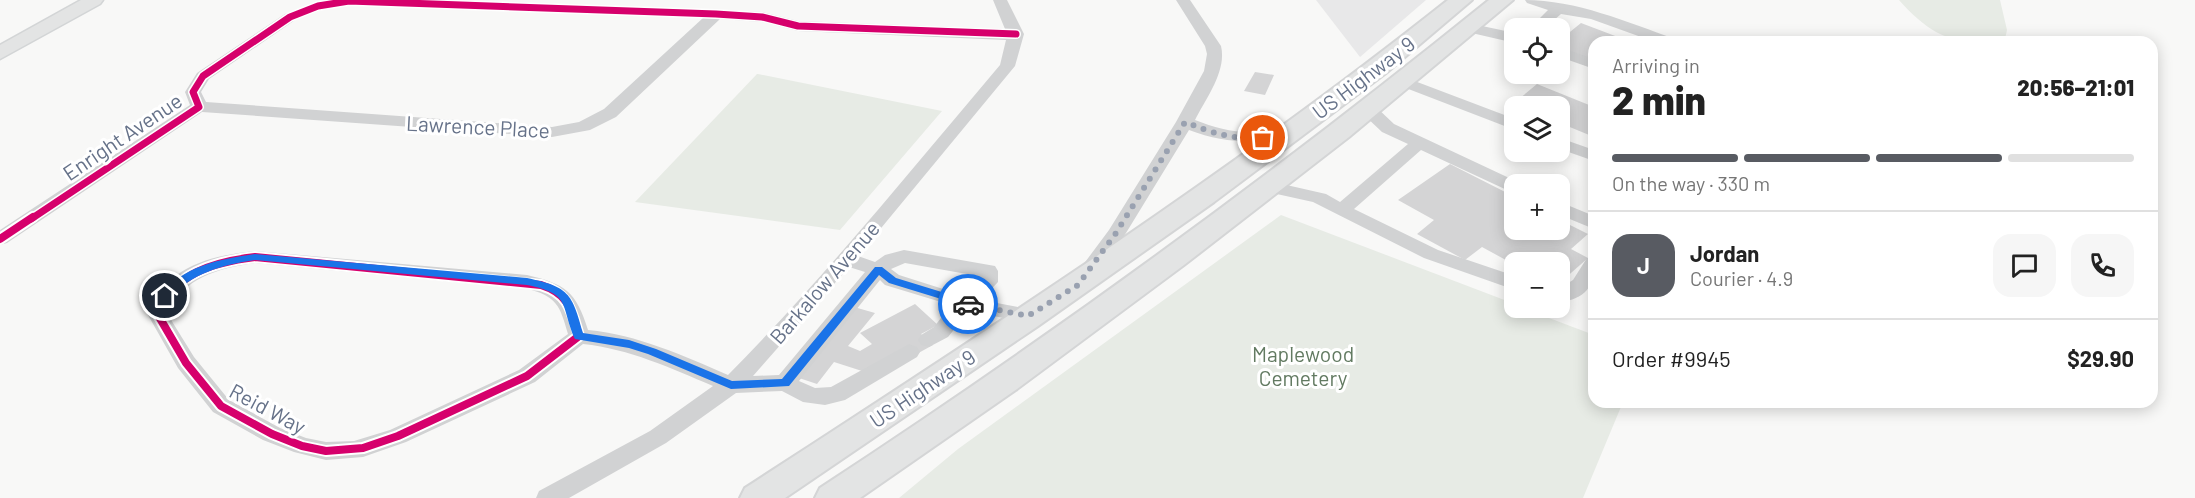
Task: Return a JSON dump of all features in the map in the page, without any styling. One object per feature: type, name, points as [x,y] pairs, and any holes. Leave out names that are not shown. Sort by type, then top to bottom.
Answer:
[{"type":"highway","name":"US Highway 9","points":[[758,498],[1028,316],[1078,285],[1289,134],[1461,0]]},
{"type":"highway","name":"US Highway 9","points":[[833,498],[1117,300],[1269,187],[1404,82],[1502,0]]},
{"type":"highway","points":[[867,498],[877,491],[946,421]]},
{"type":"main road","points":[[0,53],[94,0]]},
{"type":"street","points":[[1000,0],[1016,34]]},
{"type":"street","points":[[1078,285],[1116,233],[1185,122],[1212,71],[1215,54],[1183,0]]},
{"type":"street","points":[[1532,0],[1558,9],[1594,15],[1653,36]]},
{"type":"street","name":"Enright Avenue","points":[[0,240],[199,107],[193,92],[203,76],[290,17],[333,3],[361,2],[716,14],[762,17],[798,26],[1016,34]]},
{"type":"street","points":[[1548,18],[1558,9]]},
{"type":"street","name":"Lawrence Place","points":[[199,107],[537,132],[569,130],[584,126],[610,113],[716,14]]},
{"type":"street","points":[[1468,28],[1504,36]]},
{"type":"street","name":"Barkalow Avenue","points":[[548,498],[628,455],[731,385],[772,344],[1001,75],[1011,57],[1016,34]]},
{"type":"street","points":[[1570,56],[1588,62]]},
{"type":"street","points":[[1404,82],[1504,121]]},
{"type":"street","points":[[1369,110],[1388,128],[1504,182]]},
{"type":"street","points":[[1185,122],[1212,133],[1238,139],[1289,134]]},
{"type":"street","points":[[1341,210],[1419,143]]},
{"type":"street","points":[[1570,147],[1588,154]]},
{"type":"street","points":[[1269,187],[1319,198],[1431,254],[1504,279]]},
{"type":"street","points":[[1570,212],[1588,220]]},
{"type":"street","points":[[785,383],[878,269],[892,260],[904,256],[988,272],[988,282],[952,315],[941,332],[929,340]]},
{"type":"street","name":"Reid Way","points":[[255,257],[527,282],[546,286],[559,292],[570,302],[579,336],[527,376],[477,400],[375,445],[348,451],[327,452],[310,449],[240,418],[222,407],[208,394],[158,315],[160,304],[165,296],[186,278],[221,262],[255,257]]},
{"type":"street","points":[[845,259],[878,269],[892,280],[967,303],[1028,316]]},
{"type":"street","points":[[1570,293],[1576,289],[1588,272]]},
{"type":"street","points":[[579,336],[629,344],[652,351],[731,385],[785,383],[811,396],[825,397],[837,394],[909,351]]},
{"type":"shaded area","points":[[1316,0],[1426,0],[1360,57]]},
{"type":"green space","points":[[1899,0],[2000,0],[2007,30],[2006,36],[1946,36],[1934,31]]},
{"type":"green space","points":[[757,74],[942,111],[840,230],[635,202]]},
{"type":"green space","name":"Maplewood Cemetery","points":[[1281,215],[1504,300],[1504,318],[1549,318],[1588,333],[1588,408],[1620,408],[1583,498],[899,498],[958,449]]},
{"type":"building","points":[[1581,23],[1615,36],[1588,36],[1588,59],[1570,51],[1570,32]]},
{"type":"building","points":[[1255,72],[1274,75],[1265,95],[1244,91]]},
{"type":"building","points":[[1537,84],[1567,96],[1523,96]]},
{"type":"building","points":[[1570,97],[1588,105],[1588,135],[1570,127]]},
{"type":"building","points":[[1450,164],[1504,191],[1504,240],[1570,240],[1570,225],[1588,234],[1571,249],[1588,258],[1570,274],[1570,252],[1504,252],[1504,259],[1482,247],[1465,260],[1417,234],[1434,220],[1398,200]]},
{"type":"building","points":[[915,304],[938,325],[921,334],[933,345],[913,356],[862,371],[834,362],[817,384],[796,377],[854,307],[875,313],[848,346],[860,351],[872,344],[860,333]]},
{"type":"cycle path","points":[[0,239],[199,107],[193,92],[203,76],[290,17],[318,6],[349,1],[716,14],[762,17],[798,26],[1016,34]]},
{"type":"cycle path","points":[[255,257],[541,285],[559,293],[569,304],[579,336],[527,376],[398,436],[354,450],[326,451],[302,446],[272,434],[221,406],[186,363],[158,315],[171,289],[183,279],[211,266],[255,257]]},
{"type":"way so far","points":[[968,304],[1028,316],[1078,285],[1116,233],[1185,122],[1223,136],[1238,139],[1263,138]]},
{"type":"route","points":[[165,296],[186,278],[201,270],[237,258],[255,257],[527,282],[546,286],[559,292],[570,302],[579,336],[606,339],[652,351],[731,385],[785,383],[878,269],[892,280],[968,304]]}]
